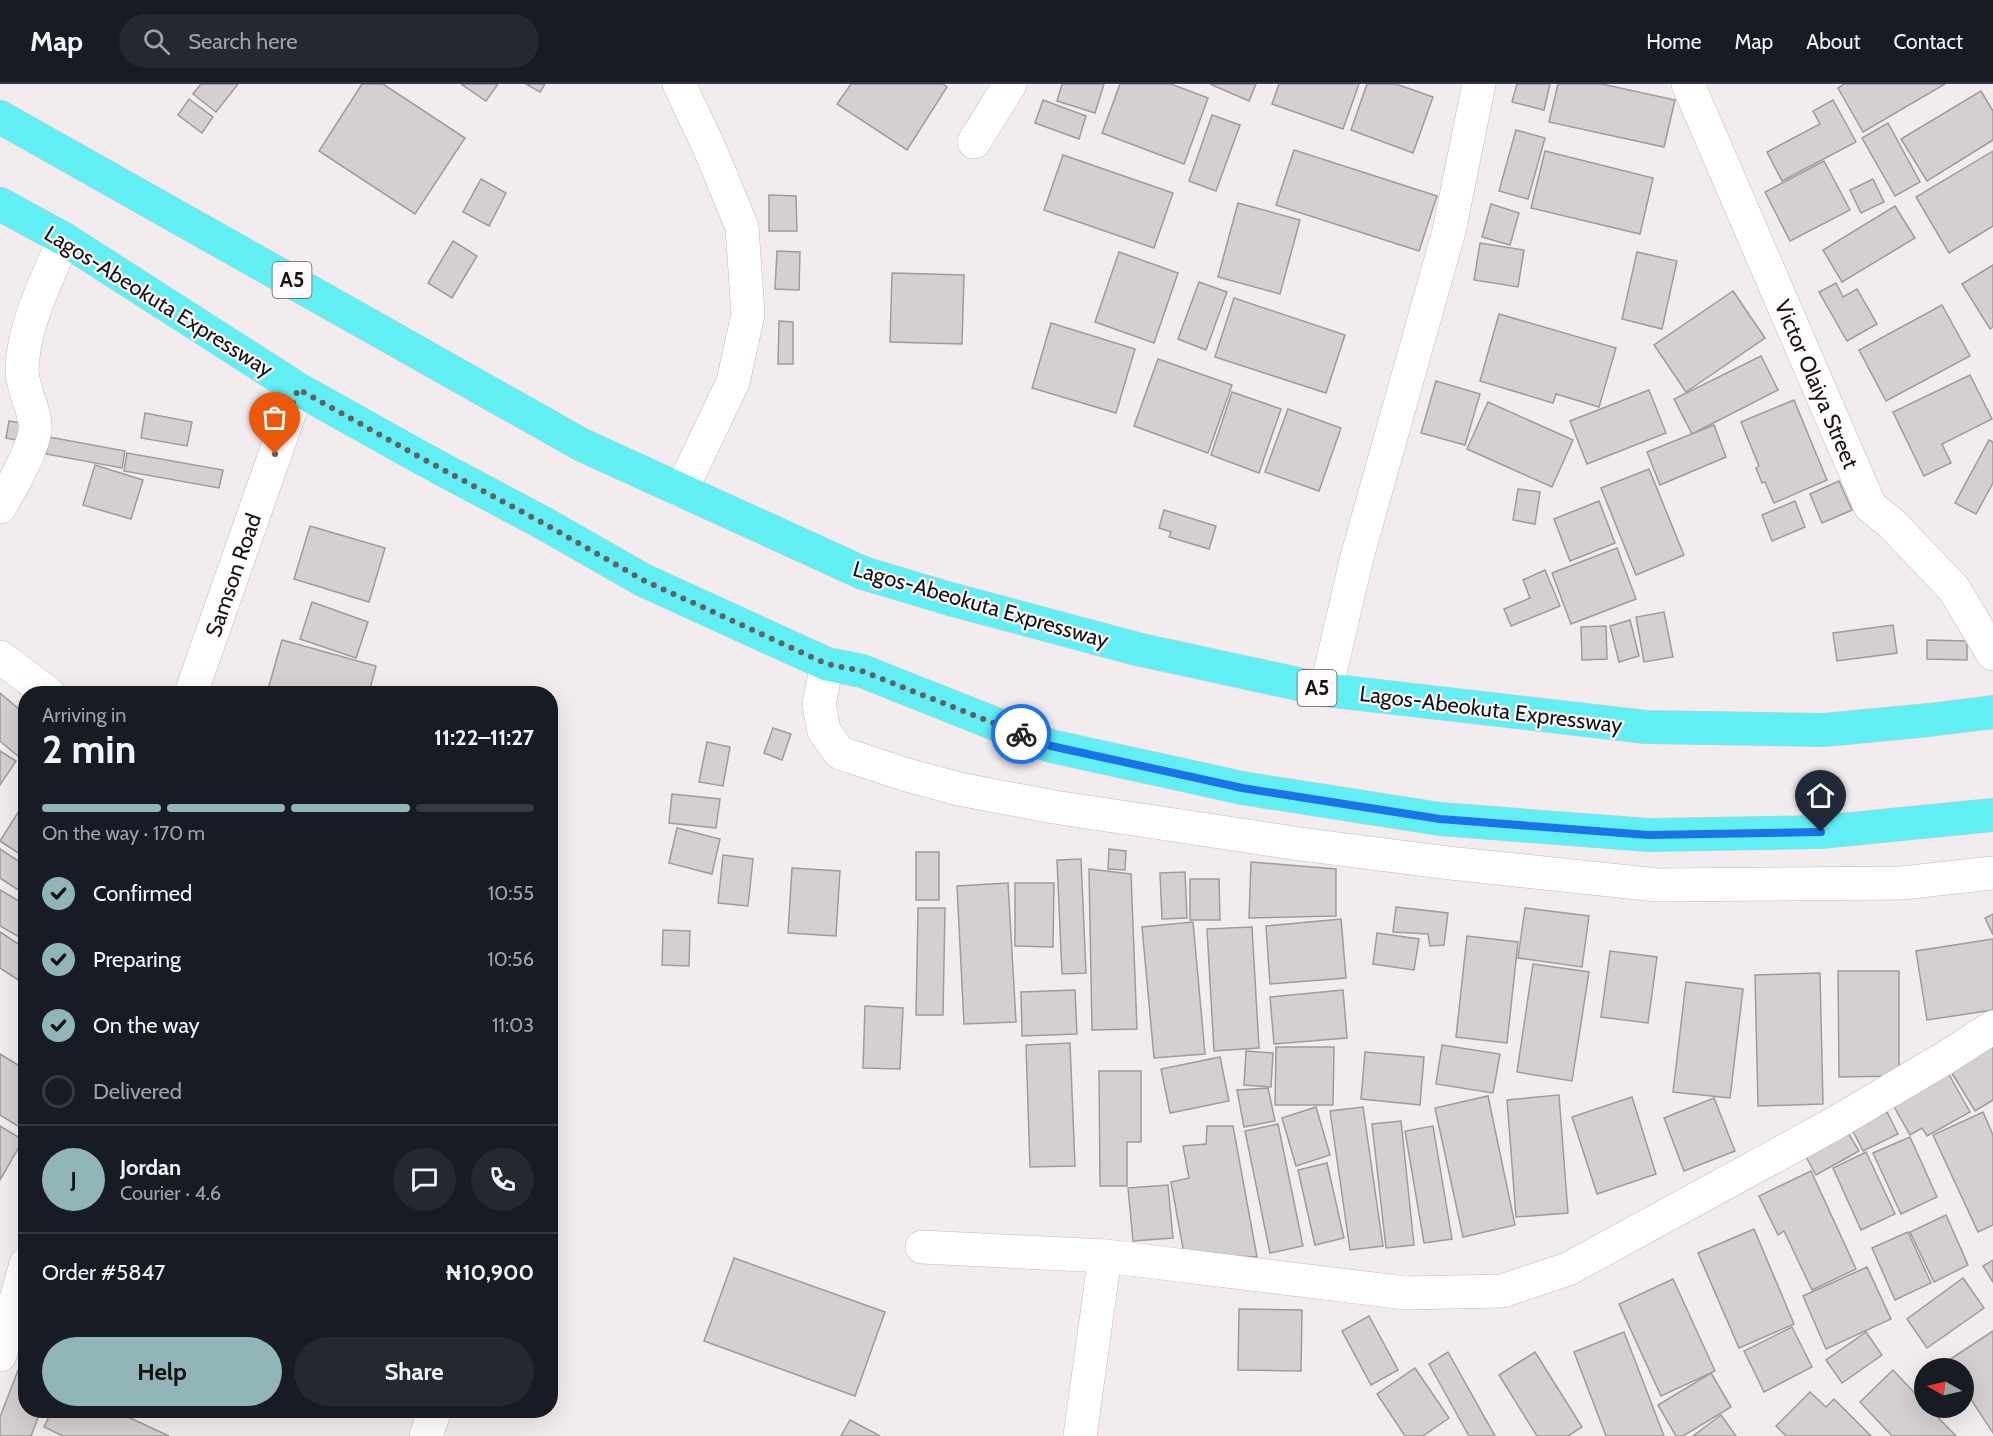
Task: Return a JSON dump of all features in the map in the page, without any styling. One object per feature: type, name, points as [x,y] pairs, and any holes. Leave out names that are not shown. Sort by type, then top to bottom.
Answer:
[{"type":"highway","name":"Lagos-Abeokuta Expressway","points":[[0,117],[582,445],[863,573],[950,599],[1137,649],[1326,690],[1646,727],[1824,729],[1993,712]]},
{"type":"highway","name":"Lagos-Abeokuta Expressway","points":[[0,204],[64,239],[298,389],[643,580],[827,664],[862,671],[1051,746],[1242,788],[1440,819],[1648,835],[1821,832],[1993,815]]},
{"type":"street","points":[[676,489],[733,382],[748,314],[742,226],[709,147],[679,84]]},
{"type":"street","points":[[974,142],[1010,84]]},
{"type":"street","points":[[1326,690],[1357,557],[1449,231],[1479,84]]},
{"type":"street","name":"Victor Olaiya Street","points":[[1688,84],[1870,506],[1892,524],[1954,588],[1993,654]]},
{"type":"street","points":[[0,507],[33,442],[36,424],[22,371],[26,339],[37,304],[64,239]]},
{"type":"street","name":"Samson Road","points":[[193,686],[298,389]]},
{"type":"street","points":[[0,657],[39,686]]},
{"type":"street","points":[[827,664],[819,704],[824,731],[840,753],[907,775],[960,789],[1054,807],[1415,859],[1657,885],[1902,883],[1993,873]]},
{"type":"street","points":[[922,1247],[1105,1256],[1406,1293],[1502,1291],[1568,1269],[1830,1126],[1993,1027]]},
{"type":"street","points":[[1080,1436],[1105,1256]]},
{"type":"street","points":[[0,1355],[18,1292]]},
{"type":"street","points":[[426,1436],[432,1418]]},
{"type":"building","points":[[201,84],[238,84],[216,112],[193,94]]},
{"type":"building","points":[[362,84],[383,84],[465,138],[415,214],[319,151]]},
{"type":"building","points":[[461,84],[498,84],[486,101]]},
{"type":"building","points":[[526,84],[545,84],[540,92]]},
{"type":"building","points":[[851,84],[943,84],[947,87],[907,150],[837,104]]},
{"type":"building","points":[[1062,84],[1104,84],[1095,113],[1057,101]]},
{"type":"building","points":[[1120,84],[1171,84],[1208,98],[1184,164],[1102,133]]},
{"type":"building","points":[[1210,84],[1256,84],[1249,101]]},
{"type":"building","points":[[1279,84],[1359,84],[1343,129],[1272,104]]},
{"type":"building","points":[[1367,84],[1396,84],[1433,97],[1413,153],[1351,130]]},
{"type":"building","points":[[1517,84],[1550,84],[1544,110],[1512,102]]},
{"type":"building","points":[[1558,84],[1602,84],[1675,100],[1664,147],[1549,122]]},
{"type":"building","points":[[1844,84],[1945,84],[1863,132],[1838,88]]},
{"type":"building","points":[[1981,91],[1993,111],[1993,140],[1927,181],[1901,139]]},
{"type":"building","points":[[189,99],[213,117],[202,133],[178,115]]},
{"type":"building","points":[[1043,100],[1086,116],[1079,139],[1035,123]]},
{"type":"building","points":[[1833,100],[1856,142],[1782,181],[1767,152],[1820,124],[1813,111]]},
{"type":"building","points":[[1212,115],[1240,125],[1216,191],[1189,181]]},
{"type":"building","points":[[1888,123],[1920,182],[1895,196],[1862,138]]},
{"type":"building","points":[[1516,130],[1545,138],[1528,199],[1499,191]]},
{"type":"building","points":[[1294,150],[1437,196],[1419,251],[1276,205]]},
{"type":"building","points":[[1545,151],[1653,178],[1640,234],[1531,208]]},
{"type":"building","points":[[1993,151],[1993,226],[1949,253],[1916,197]]},
{"type":"building","points":[[1063,155],[1173,193],[1154,248],[1044,210]]},
{"type":"building","points":[[1824,161],[1850,210],[1790,241],[1765,192]]},
{"type":"building","points":[[481,179],[506,193],[489,226],[463,212]]},
{"type":"building","points":[[1873,179],[1884,202],[1861,213],[1850,190]]},
{"type":"building","points":[[769,195],[796,196],[797,231],[769,231]]},
{"type":"building","points":[[1238,203],[1300,220],[1280,294],[1218,277]]},
{"type":"building","points":[[1491,204],[1519,213],[1510,245],[1482,237]]},
{"type":"building","points":[[1895,206],[1915,238],[1842,282],[1823,250]]},
{"type":"building","points":[[453,241],[477,256],[452,298],[428,283]]},
{"type":"building","points":[[1480,243],[1524,250],[1518,287],[1474,280]]},
{"type":"building","points":[[777,251],[800,252],[799,290],[775,289]]},
{"type":"building","points":[[1119,252],[1178,273],[1154,343],[1095,322]]},
{"type":"building","points":[[1637,252],[1677,261],[1662,329],[1622,319]]},
{"type":"building","points":[[1993,265],[1993,327],[1990,329],[1962,284]]},
{"type":"building","points":[[892,273],[964,275],[962,344],[890,342]]},
{"type":"building","points":[[1199,282],[1227,292],[1206,350],[1178,339]]},
{"type":"building","points":[[1836,283],[1843,297],[1857,289],[1877,324],[1847,341],[1819,292]]},
{"type":"building","points":[[1733,291],[1765,338],[1686,392],[1654,345]]},
{"type":"building","points":[[1234,298],[1345,335],[1326,393],[1215,357]]},
{"type":"building","points":[[1942,305],[1970,356],[1886,401],[1859,350]]},
{"type":"building","points":[[1499,314],[1616,348],[1599,407],[1556,394],[1553,403],[1480,381]]},
{"type":"building","points":[[779,321],[793,322],[793,364],[778,364]]},
{"type":"building","points":[[1051,323],[1135,349],[1116,413],[1032,388]]},
{"type":"building","points":[[1761,356],[1778,390],[1692,434],[1674,399]]},
{"type":"building","points":[[1158,359],[1232,385],[1208,453],[1134,426]]},
{"type":"building","points":[[1970,375],[1992,419],[1942,444],[1951,463],[1924,476],[1893,412]]},
{"type":"building","points":[[1436,381],[1480,394],[1465,445],[1421,433]]},
{"type":"building","points":[[1649,390],[1666,433],[1587,464],[1570,421]]},
{"type":"building","points":[[1232,392],[1281,409],[1259,473],[1211,455]]},
{"type":"building","points":[[1794,400],[1827,480],[1774,503],[1765,482],[1762,483],[1756,468],[1759,466],[1741,422]]},
{"type":"building","points":[[1488,402],[1573,440],[1552,487],[1467,449]]},
{"type":"building","points":[[1288,409],[1341,428],[1319,491],[1265,472]]},
{"type":"building","points":[[145,413],[192,422],[187,446],[141,438]]},
{"type":"building","points":[[9,421],[34,425],[32,443],[6,438]]},
{"type":"building","points":[[1714,425],[1726,457],[1660,485],[1647,452]]},
{"type":"building","points":[[49,437],[125,451],[122,468],[46,454]]},
{"type":"building","points":[[1989,440],[1993,442],[1993,483],[1976,514],[1955,503]]},
{"type":"building","points":[[127,453],[223,470],[219,488],[124,471]]},
{"type":"building","points":[[95,465],[143,480],[131,519],[83,505]]},
{"type":"building","points":[[1649,469],[1684,555],[1636,575],[1601,488]]},
{"type":"building","points":[[1839,481],[1852,510],[1822,523],[1810,494]]},
{"type":"building","points":[[1518,489],[1540,492],[1535,524],[1513,520]]},
{"type":"building","points":[[1599,501],[1615,543],[1570,561],[1554,519]]},
{"type":"building","points":[[1795,501],[1805,527],[1772,541],[1762,515]]},
{"type":"building","points":[[1164,510],[1216,526],[1209,549],[1169,537],[1171,532],[1159,528]]},
{"type":"building","points":[[310,526],[385,548],[369,602],[294,579]]},
{"type":"building","points":[[1617,548],[1636,599],[1571,624],[1552,573]]},
{"type":"building","points":[[1545,570],[1560,606],[1511,626],[1504,609],[1530,598],[1523,580]]},
{"type":"building","points":[[312,602],[368,622],[356,658],[300,639]]},
{"type":"building","points":[[1664,612],[1673,657],[1644,662],[1636,617]]},
{"type":"building","points":[[1630,620],[1639,656],[1619,662],[1610,626]]},
{"type":"building","points":[[1893,625],[1897,653],[1837,661],[1833,633]]},
{"type":"building","points":[[1606,626],[1607,659],[1582,660],[1581,627]]},
{"type":"building","points":[[282,640],[376,666],[371,686],[269,686]]},
{"type":"building","points":[[1927,640],[1967,641],[1967,660],[1927,659]]},
{"type":"building","points":[[0,693],[18,708],[18,756],[0,741]]},
{"type":"building","points":[[773,728],[791,734],[782,760],[764,753]]},
{"type":"building","points":[[707,742],[730,747],[723,786],[699,782]]},
{"type":"building","points":[[0,751],[16,761],[0,785]]},
{"type":"building","points":[[672,794],[720,799],[716,828],[669,823]]},
{"type":"building","points":[[18,813],[18,853],[0,841]]},
{"type":"building","points":[[677,828],[720,839],[712,874],[669,863]]},
{"type":"building","points":[[0,849],[18,861],[18,890],[0,878]]},
{"type":"building","points":[[1109,849],[1126,851],[1125,870],[1108,869]]},
{"type":"building","points":[[916,852],[939,852],[939,900],[916,900]]},
{"type":"building","points":[[723,855],[753,859],[748,906],[718,903]]},
{"type":"building","points":[[1081,859],[1086,973],[1062,974],[1057,860]]},
{"type":"building","points":[[1251,862],[1336,869],[1336,916],[1249,918]]},
{"type":"building","points":[[792,868],[840,871],[836,936],[788,933]]},
{"type":"building","points":[[1089,869],[1131,874],[1137,1029],[1092,1030]]},
{"type":"building","points":[[1185,872],[1187,918],[1162,919],[1160,873]]},
{"type":"building","points":[[1190,879],[1219,879],[1220,920],[1190,920]]},
{"type":"building","points":[[1008,883],[1016,1022],[964,1024],[957,886]]},
{"type":"building","points":[[1015,883],[1054,883],[1053,947],[1015,946]]},
{"type":"building","points":[[0,890],[18,900],[18,936],[0,926]]},
{"type":"building","points":[[1396,907],[1448,913],[1444,945],[1430,946],[1428,934],[1393,932]]},
{"type":"building","points":[[918,908],[945,908],[943,1015],[916,1015]]},
{"type":"building","points":[[1525,908],[1589,916],[1582,967],[1518,958]]},
{"type":"building","points":[[1993,914],[1993,935],[1985,918]]},
{"type":"building","points":[[1341,919],[1346,978],[1270,984],[1266,926]]},
{"type":"building","points":[[1193,922],[1205,1054],[1154,1058],[1142,927]]},
{"type":"building","points":[[1252,927],[1259,1048],[1214,1051],[1207,929]]},
{"type":"building","points":[[663,930],[690,931],[689,966],[662,965]]},
{"type":"building","points":[[0,932],[18,944],[18,980],[0,968]]},
{"type":"building","points":[[1377,933],[1419,939],[1414,970],[1373,964]]},
{"type":"building","points":[[1467,936],[1518,942],[1507,1043],[1456,1037]]},
{"type":"building","points":[[1993,939],[1993,1010],[1927,1020],[1916,951]]},
{"type":"building","points":[[1610,951],[1657,957],[1648,1023],[1601,1017]]},
{"type":"building","points":[[1533,964],[1589,972],[1572,1081],[1517,1072]]},
{"type":"building","points":[[1838,971],[1899,971],[1899,1076],[1839,1077]]},
{"type":"building","points":[[1820,973],[1823,1104],[1758,1106],[1755,975]]},
{"type":"building","points":[[1686,982],[1743,989],[1730,1098],[1673,1092]]},
{"type":"building","points":[[1075,990],[1077,1034],[1022,1036],[1021,992]]},
{"type":"building","points":[[1343,990],[1347,1038],[1274,1044],[1270,997]]},
{"type":"building","points":[[865,1006],[903,1008],[900,1069],[863,1068]]},
{"type":"building","points":[[1070,1043],[1075,1166],[1030,1167],[1026,1045]]},
{"type":"building","points":[[1993,1043],[1993,1100],[1975,1111],[1950,1070]]},
{"type":"building","points":[[1442,1045],[1500,1054],[1493,1093],[1436,1084]]},
{"type":"building","points":[[1276,1047],[1334,1047],[1333,1105],[1275,1105]]},
{"type":"building","points":[[1246,1051],[1273,1053],[1271,1087],[1244,1085]]},
{"type":"building","points":[[1365,1052],[1424,1057],[1420,1105],[1361,1099]]},
{"type":"building","points":[[0,1054],[18,1065],[18,1126],[0,1115]]},
{"type":"building","points":[[1220,1057],[1229,1101],[1170,1113],[1161,1069]]},
{"type":"building","points":[[1099,1071],[1141,1071],[1141,1142],[1127,1142],[1127,1186],[1100,1186]]},
{"type":"building","points":[[1947,1071],[1970,1112],[1927,1136],[1922,1128],[1910,1135],[1892,1103]]},
{"type":"building","points":[[1268,1088],[1275,1121],[1244,1127],[1237,1090]]},
{"type":"building","points":[[1559,1095],[1568,1213],[1516,1217],[1507,1100]]},
{"type":"building","points":[[1488,1096],[1515,1225],[1463,1237],[1435,1108]]},
{"type":"building","points":[[1632,1097],[1656,1174],[1597,1194],[1572,1117]]},
{"type":"building","points":[[1714,1098],[1735,1151],[1684,1171],[1664,1118]]},
{"type":"building","points":[[1316,1107],[1330,1155],[1296,1166],[1282,1118]]},
{"type":"building","points":[[1363,1107],[1383,1246],[1350,1250],[1330,1111]]},
{"type":"building","points":[[1887,1112],[1898,1134],[1863,1151],[1852,1129]]},
{"type":"building","points":[[1983,1112],[1993,1135],[1993,1225],[1978,1232],[1933,1135]]},
{"type":"building","points":[[1401,1121],[1414,1245],[1386,1248],[1372,1124]]},
{"type":"building","points":[[1278,1124],[1303,1246],[1270,1253],[1245,1131]]},
{"type":"building","points":[[0,1126],[18,1137],[18,1149],[0,1180]]},
{"type":"building","points":[[1207,1126],[1233,1126],[1257,1257],[1184,1254],[1171,1182],[1189,1178],[1183,1146],[1206,1144]]},
{"type":"building","points":[[1433,1126],[1452,1239],[1424,1243],[1405,1131]]},
{"type":"building","points":[[1847,1131],[1859,1151],[1816,1175],[1805,1155]]},
{"type":"building","points":[[1910,1137],[1937,1197],[1901,1214],[1873,1153]]},
{"type":"building","points":[[1866,1152],[1895,1214],[1861,1230],[1833,1168]]},
{"type":"building","points":[[1327,1163],[1344,1238],[1315,1245],[1298,1170]]},
{"type":"building","points":[[1811,1171],[1856,1269],[1812,1290],[1784,1231],[1778,1235],[1759,1196]]},
{"type":"building","points":[[1168,1185],[1173,1238],[1133,1241],[1128,1188]]},
{"type":"building","points":[[1946,1215],[1968,1265],[1934,1282],[1910,1232]]},
{"type":"building","points":[[1754,1229],[1794,1324],[1739,1348],[1698,1253]]},
{"type":"building","points":[[1908,1232],[1931,1283],[1895,1300],[1872,1248]]},
{"type":"building","points":[[734,1258],[885,1312],[855,1396],[704,1341]]},
{"type":"building","points":[[1993,1260],[1993,1282],[1983,1266]]},
{"type":"building","points":[[1867,1267],[1891,1319],[1826,1349],[1803,1296]]},
{"type":"building","points":[[1963,1278],[1984,1308],[1927,1348],[1907,1319]]},
{"type":"building","points":[[1673,1279],[1715,1371],[1661,1396],[1619,1304]]},
{"type":"building","points":[[1239,1309],[1302,1310],[1301,1371],[1238,1370]]},
{"type":"building","points":[[1369,1316],[1398,1370],[1371,1385],[1342,1331]]},
{"type":"building","points":[[1792,1327],[1812,1367],[1764,1392],[1744,1351]]},
{"type":"building","points":[[1993,1331],[1993,1433],[1974,1404],[1974,1358],[1952,1358]]},
{"type":"building","points":[[1624,1332],[1664,1436],[1606,1436],[1574,1352]]},
{"type":"building","points":[[1866,1332],[1882,1355],[1842,1383],[1826,1360]]},
{"type":"building","points":[[1448,1352],[1495,1436],[1469,1436],[1429,1364]]},
{"type":"building","points":[[1535,1352],[1582,1427],[1568,1436],[1537,1436],[1499,1375]]},
{"type":"building","points":[[1415,1368],[1449,1418],[1423,1436],[1405,1436],[1377,1394]]},
{"type":"building","points":[[1893,1370],[1914,1392],[1914,1418],[1939,1418],[1956,1436],[1892,1436],[1860,1402]]},
{"type":"building","points":[[18,1371],[18,1418],[38,1418],[31,1436],[0,1436],[0,1417]]},
{"type":"building","points":[[1711,1373],[1731,1407],[1683,1436],[1676,1436],[1658,1405]]},
{"type":"building","points":[[1810,1392],[1826,1407],[1834,1399],[1871,1436],[1786,1436],[1776,1426]]},
{"type":"building","points":[[1721,1415],[1736,1436],[1693,1436]]},
{"type":"building","points":[[48,1418],[130,1418],[169,1436],[63,1436],[44,1427]]},
{"type":"building","points":[[850,1420],[880,1436],[841,1436]]},
{"type":"way so far","points":[[275,454],[298,389],[643,580],[827,664],[862,671],[1021,734]]},
{"type":"route","points":[[1021,734],[1051,746],[1242,788],[1440,819],[1648,835],[1821,832]]}]
